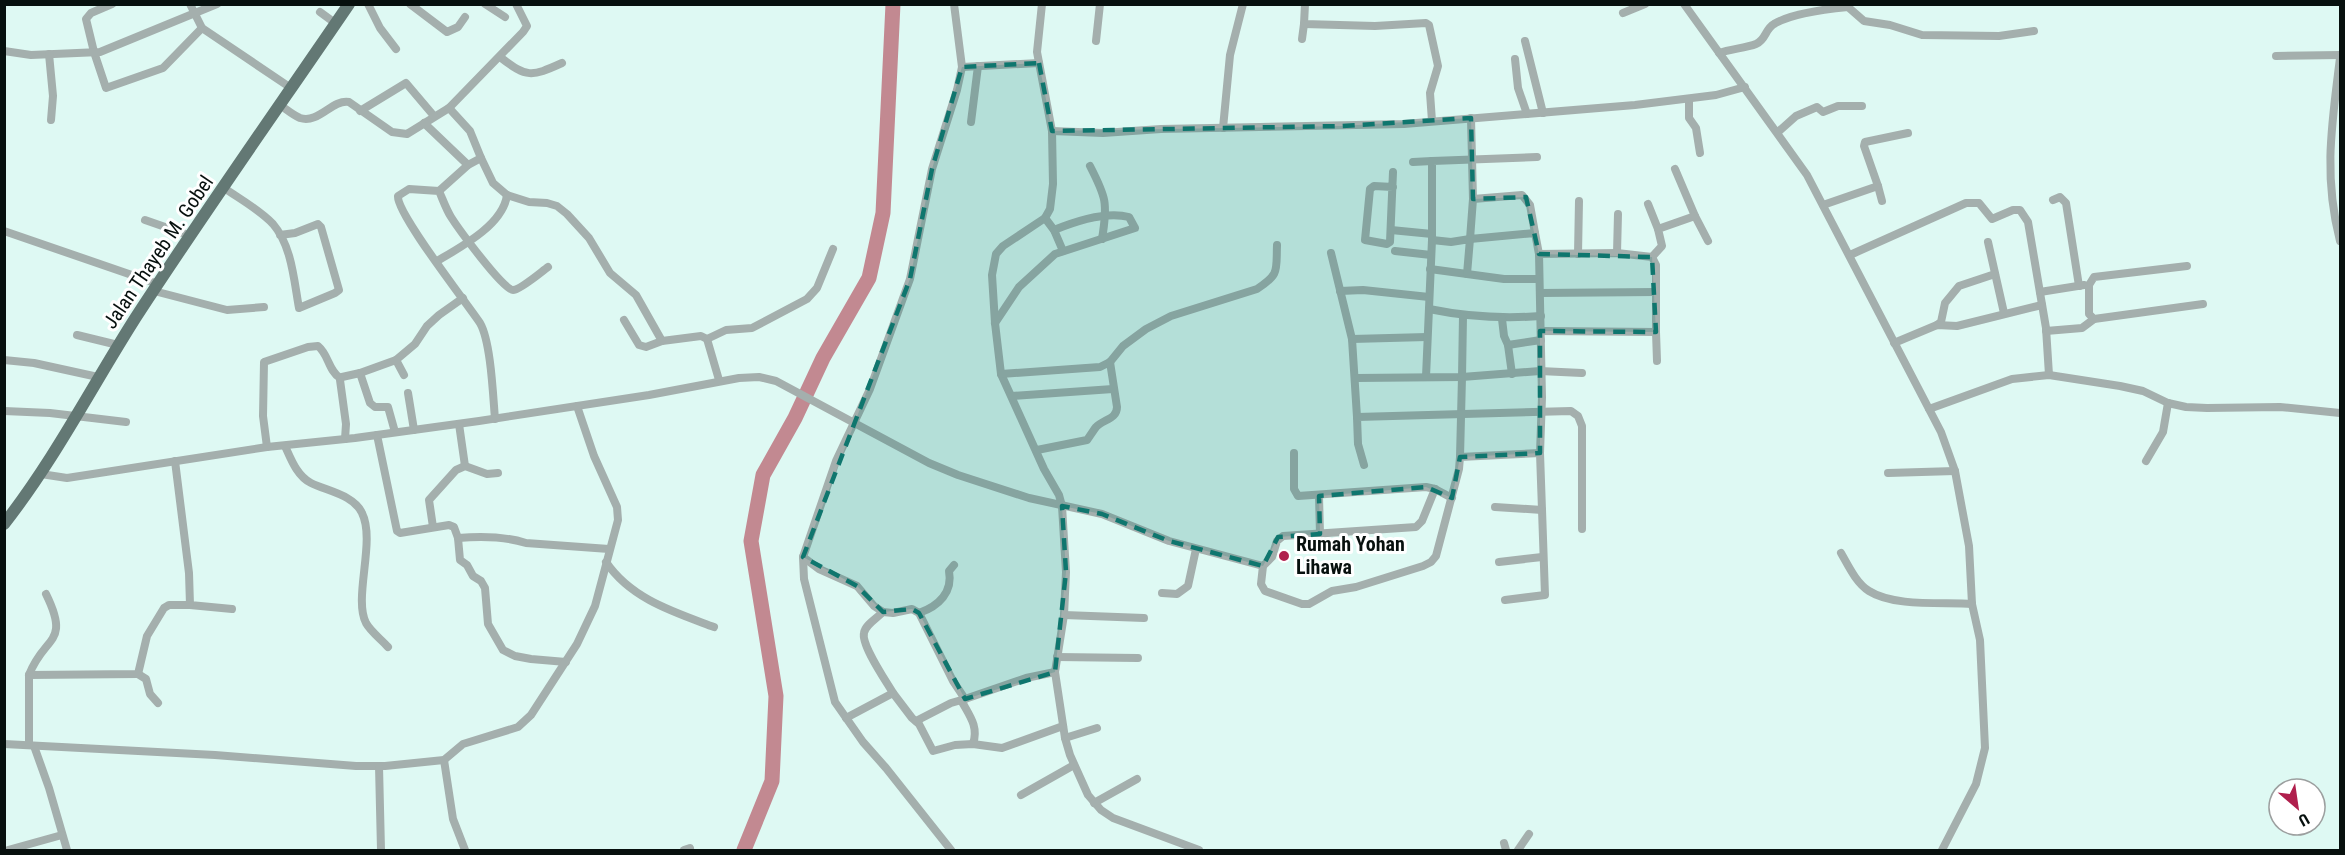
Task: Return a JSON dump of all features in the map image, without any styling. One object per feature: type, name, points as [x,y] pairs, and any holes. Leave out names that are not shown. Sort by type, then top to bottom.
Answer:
[{"type":"main road","name":"Jalan Thayeb M. Gobel","points":[[4,524],[41,474],[118,345],[349,4]]},
{"type":"street","points":[[112,4],[91,13],[86,19],[104,86],[108,88],[163,68],[202,28]]},
{"type":"street","points":[[190,4],[202,28],[291,88]]},
{"type":"street","points":[[4,51],[31,55],[94,52],[107,49],[217,4]]},
{"type":"street","points":[[368,4],[380,28],[396,49]]},
{"type":"street","points":[[410,4],[447,32],[458,27],[465,17]]},
{"type":"street","points":[[485,4],[505,17]]},
{"type":"street","points":[[280,105],[301,118],[306,118],[322,113],[343,101],[349,102],[393,132],[407,134],[450,108],[527,27],[516,4]]},
{"type":"street","points":[[951,850],[835,702],[804,579],[803,557],[836,461],[855,423],[886,349],[910,279],[932,169],[962,67],[954,4]]},
{"type":"street","points":[[1042,4],[1037,52],[1052,131],[1053,184],[1050,209],[1045,219],[1011,241],[996,254],[992,275],[1001,374],[1059,495],[1062,506],[1065,540],[1064,615],[1055,672],[1065,738],[1074,765],[1094,803],[1113,818],[1199,850]]},
{"type":"street","points":[[1096,41],[1100,4]]},
{"type":"street","points":[[1223,128],[1230,55],[1243,4]]},
{"type":"street","points":[[1302,39],[1305,4]]},
{"type":"street","points":[[1623,13],[1645,4]]},
{"type":"street","points":[[1684,4],[1807,174],[1941,432],[1955,471],[1969,546],[1972,604],[1980,640],[1985,748],[1976,784],[1942,850]]},
{"type":"street","points":[[1719,53],[1740,46],[1756,44],[1772,25],[1788,18],[1848,6],[1864,21],[1890,25],[1922,36],[1998,36],[2034,31]]},
{"type":"street","points":[[320,12],[335,23]]},
{"type":"street","points":[[1304,24],[1375,26],[1426,23],[1429,26],[1438,66],[1430,93],[1432,121]]},
{"type":"street","points":[[1525,41],[1543,113]]},
{"type":"street","points":[[49,54],[53,89],[51,120]]},
{"type":"street","points":[[2276,56],[2340,56],[2331,126],[2329,179],[2340,241]]},
{"type":"street","points":[[500,57],[523,73],[542,72],[562,63]]},
{"type":"street","points":[[1515,59],[1518,88],[1527,114]]},
{"type":"street","points":[[962,67],[1039,63]]},
{"type":"street","points":[[971,122],[978,66]]},
{"type":"street","points":[[360,111],[406,83],[434,116]]},
{"type":"street","points":[[1052,131],[1103,133],[1161,129],[1342,126],[1432,121],[1582,111],[1689,99],[1745,87]]},
{"type":"street","points":[[1689,99],[1689,118],[1696,128],[1700,153]]},
{"type":"street","points":[[1778,132],[1796,116],[1812,108],[1817,107],[1823,112],[1838,106],[1862,106]]},
{"type":"street","points":[[450,108],[470,131],[493,183],[507,195],[529,202],[558,206],[567,214],[589,238],[610,273],[636,295],[662,341]]},
{"type":"street","points":[[1467,274],[1473,199],[1471,118]]},
{"type":"street","points":[[424,123],[468,165]]},
{"type":"street","points":[[1882,201],[1864,142],[1908,134]]},
{"type":"street","points":[[1413,162],[1537,157]]},
{"type":"street","points":[[481,158],[468,165],[439,191],[409,189],[398,196],[398,202],[484,333],[495,419]]},
{"type":"street","points":[[1425,377],[1431,270],[1432,161]]},
{"type":"street","points":[[1090,165],[1101,184],[1106,199],[1102,239]]},
{"type":"street","points":[[1676,170],[1708,241]]},
{"type":"street","points":[[1393,172],[1393,187],[1390,242],[1387,244],[1368,241],[1363,238],[1370,189],[1374,186],[1393,187]]},
{"type":"street","points":[[1823,206],[1878,186]]},
{"type":"street","points":[[224,188],[267,218],[280,235],[291,268],[299,308],[335,294],[339,290],[321,226],[318,224],[280,235]]},
{"type":"street","points":[[439,191],[451,218],[504,286],[512,291],[548,267]]},
{"type":"street","points":[[437,261],[470,241],[499,216],[506,206],[507,195]]},
{"type":"street","points":[[1473,199],[1522,195],[1530,204],[1539,254],[1540,453],[1545,596],[1505,600]]},
{"type":"street","points":[[2053,200],[2060,197],[2066,204],[2079,286]]},
{"type":"street","points":[[1578,254],[1579,201]]},
{"type":"street","points":[[1850,255],[1966,203],[1979,203],[1992,219],[2018,209],[2028,222],[2046,331],[2049,375]]},
{"type":"street","points":[[1539,254],[1617,253],[1652,256],[1662,246],[1648,204]]},
{"type":"street","points":[[995,323],[1019,287],[1055,254],[1135,228],[1129,216],[1119,214],[1072,222],[1054,230]]},
{"type":"street","points":[[1617,253],[1618,214]]},
{"type":"street","points":[[1658,229],[1695,216]]},
{"type":"street","points":[[1045,219],[1054,230],[1064,251]]},
{"type":"street","points":[[145,220],[191,236]]},
{"type":"street","points":[[1391,230],[1451,242],[1535,233]]},
{"type":"street","points":[[4,231],[156,288],[227,310],[264,307]]},
{"type":"street","points":[[1988,242],[2004,313]]},
{"type":"street","points":[[1001,374],[1100,367],[1110,362],[1123,346],[1146,329],[1171,316],[1257,289],[1273,278],[1276,271],[1277,245]]},
{"type":"street","points":[[707,339],[726,330],[752,328],[813,294],[833,249]]},
{"type":"street","points":[[1395,251],[1431,255]]},
{"type":"street","points":[[1331,253],[1352,339],[1358,444],[1364,465]]},
{"type":"street","points":[[1652,256],[1656,265],[1657,361]]},
{"type":"street","points":[[2094,319],[2089,314],[2089,285],[2094,277],[2187,266]]},
{"type":"street","points":[[1431,270],[1504,279],[1539,279]]},
{"type":"street","points":[[1894,344],[1941,322],[1945,303],[1959,286],[1995,274]]},
{"type":"street","points":[[2040,292],[2089,285]]},
{"type":"street","points":[[1341,291],[1363,290],[1429,297]]},
{"type":"street","points":[[1540,293],[1655,292]]},
{"type":"street","points":[[267,447],[263,416],[264,362],[308,347],[318,346],[324,351],[331,372],[340,378],[360,373],[396,360],[415,344],[427,326],[463,298]]},
{"type":"street","points":[[2046,331],[2082,328],[2094,319],[2202,304]]},
{"type":"street","points":[[1937,325],[1953,326],[2042,305]]},
{"type":"street","points":[[1429,309],[1463,316],[1502,319],[1541,316]]},
{"type":"street","points":[[1435,489],[1422,521],[1416,527],[1280,538],[1272,557],[1263,567],[1261,584],[1265,591],[1302,604],[1309,604],[1332,591],[1356,587],[1423,566],[1436,556],[1459,470],[1463,316]]},
{"type":"street","points":[[1502,319],[1512,374]]},
{"type":"street","points":[[624,320],[639,345],[646,347],[662,341],[701,336],[707,339],[719,380]]},
{"type":"street","points":[[1508,345],[1541,335],[1656,332]]},
{"type":"street","points":[[77,335],[118,345]]},
{"type":"street","points":[[1352,339],[1427,337]]},
{"type":"street","points":[[4,360],[34,363],[98,377]]},
{"type":"street","points":[[396,360],[404,375]]},
{"type":"street","points":[[1037,450],[1087,440],[1095,428],[1113,417],[1117,412],[1110,362]]},
{"type":"street","points":[[1356,378],[1462,376],[1540,371],[1582,373]]},
{"type":"street","points":[[360,373],[370,404],[375,407],[388,407],[395,432]]},
{"type":"street","points":[[1929,409],[2012,379],[2049,375],[2143,391],[2168,403],[2207,408],[2280,407],[2340,413]]},
{"type":"street","points":[[41,474],[67,478],[267,447],[495,419],[682,390],[719,380],[759,377],[776,381],[951,473],[1019,495],[1102,514],[1196,549],[1263,567]]},
{"type":"street","points":[[340,378],[346,424],[345,439]]},
{"type":"street","points":[[1012,396],[1113,389]]},
{"type":"street","points":[[408,393],[414,430]]},
{"type":"street","points":[[2146,461],[2163,432],[2168,403]]},
{"type":"street","points":[[4,744],[215,755],[310,764],[379,766],[444,760],[470,740],[495,735],[524,723],[566,662],[595,606],[618,520],[617,507],[594,456],[577,406]]},
{"type":"street","points":[[4,411],[50,413],[126,422]]},
{"type":"street","points":[[1357,417],[1571,411],[1576,413],[1581,421],[1582,529]]},
{"type":"street","points":[[459,424],[465,466]]},
{"type":"street","points":[[377,435],[397,531],[400,533],[452,526],[456,529],[460,560],[467,565],[472,576],[481,581],[485,588],[488,624],[503,650],[515,656],[566,662]]},
{"type":"street","points":[[285,446],[292,463],[307,480],[352,502],[362,512],[366,547],[363,613],[368,626],[388,647]]},
{"type":"street","points":[[1294,453],[1294,489],[1295,494],[1301,497],[1426,487],[1452,498]]},
{"type":"street","points":[[1460,457],[1540,453]]},
{"type":"street","points":[[175,460],[189,573],[190,605]]},
{"type":"street","points":[[433,527],[429,500],[456,470],[465,466],[487,474],[498,473]]},
{"type":"street","points":[[1888,472],[1955,471]]},
{"type":"street","points":[[1319,496],[1320,534]]},
{"type":"street","points":[[1495,507],[1542,510]]},
{"type":"street","points":[[458,538],[496,537],[516,539],[526,543],[609,549]]},
{"type":"street","points":[[1162,593],[1178,594],[1188,586],[1196,549]]},
{"type":"street","points":[[1841,553],[1868,591],[1886,598],[1909,601],[1972,604]]},
{"type":"street","points":[[803,557],[819,569],[857,586],[874,606],[883,612],[893,613],[912,609],[919,613],[976,727],[973,744]]},
{"type":"street","points":[[1498,562],[1542,557]]},
{"type":"street","points":[[606,562],[614,574],[641,597],[714,627]]},
{"type":"street","points":[[919,613],[934,606],[948,592],[951,579],[949,571],[954,565]]},
{"type":"street","points":[[46,594],[54,610],[56,633],[51,643],[36,658],[29,675],[32,746],[49,788],[67,850]]},
{"type":"street","points":[[138,674],[147,636],[164,608],[169,605],[190,605],[232,609]]},
{"type":"street","points":[[883,612],[868,626],[864,638],[876,665],[893,693],[924,731],[933,751],[955,745],[973,744],[1002,748],[1063,726]]},
{"type":"street","points":[[1064,615],[1144,618]]},
{"type":"street","points":[[1057,657],[1138,658]]},
{"type":"street","points":[[916,721],[963,699],[1026,678],[1055,672]]},
{"type":"street","points":[[29,675],[138,674],[146,679],[150,694],[158,703]]},
{"type":"street","points":[[846,718],[893,693]]},
{"type":"street","points":[[1065,738],[1097,728]]},
{"type":"street","points":[[444,760],[453,819],[465,850]]},
{"type":"street","points":[[1021,795],[1074,765]]},
{"type":"street","points":[[379,766],[381,850]]},
{"type":"street","points":[[1094,803],[1137,779]]},
{"type":"street","points":[[1518,850],[1528,834]]},
{"type":"street","points":[[8,850],[62,835]]},
{"type":"highlighted area","points":[[1039,63],[1052,131],[1342,126],[1471,118],[1473,199],[1526,197],[1539,254],[1652,257],[1656,332],[1540,331],[1540,453],[1460,457],[1452,498],[1426,487],[1319,496],[1320,534],[1278,537],[1263,566],[1169,541],[1102,514],[1062,506],[1066,572],[1055,672],[965,699],[919,613],[912,609],[883,612],[857,586],[803,557],[910,279],[932,169],[962,67]]},
{"type":"waterway","points":[[744,850],[772,781],[776,696],[751,541],[763,475],[795,418],[823,358],[869,278],[883,213],[893,4]]},
{"type":"place","name":"Rumah Yohan Lihawa","points":[[1284,556]]}]
